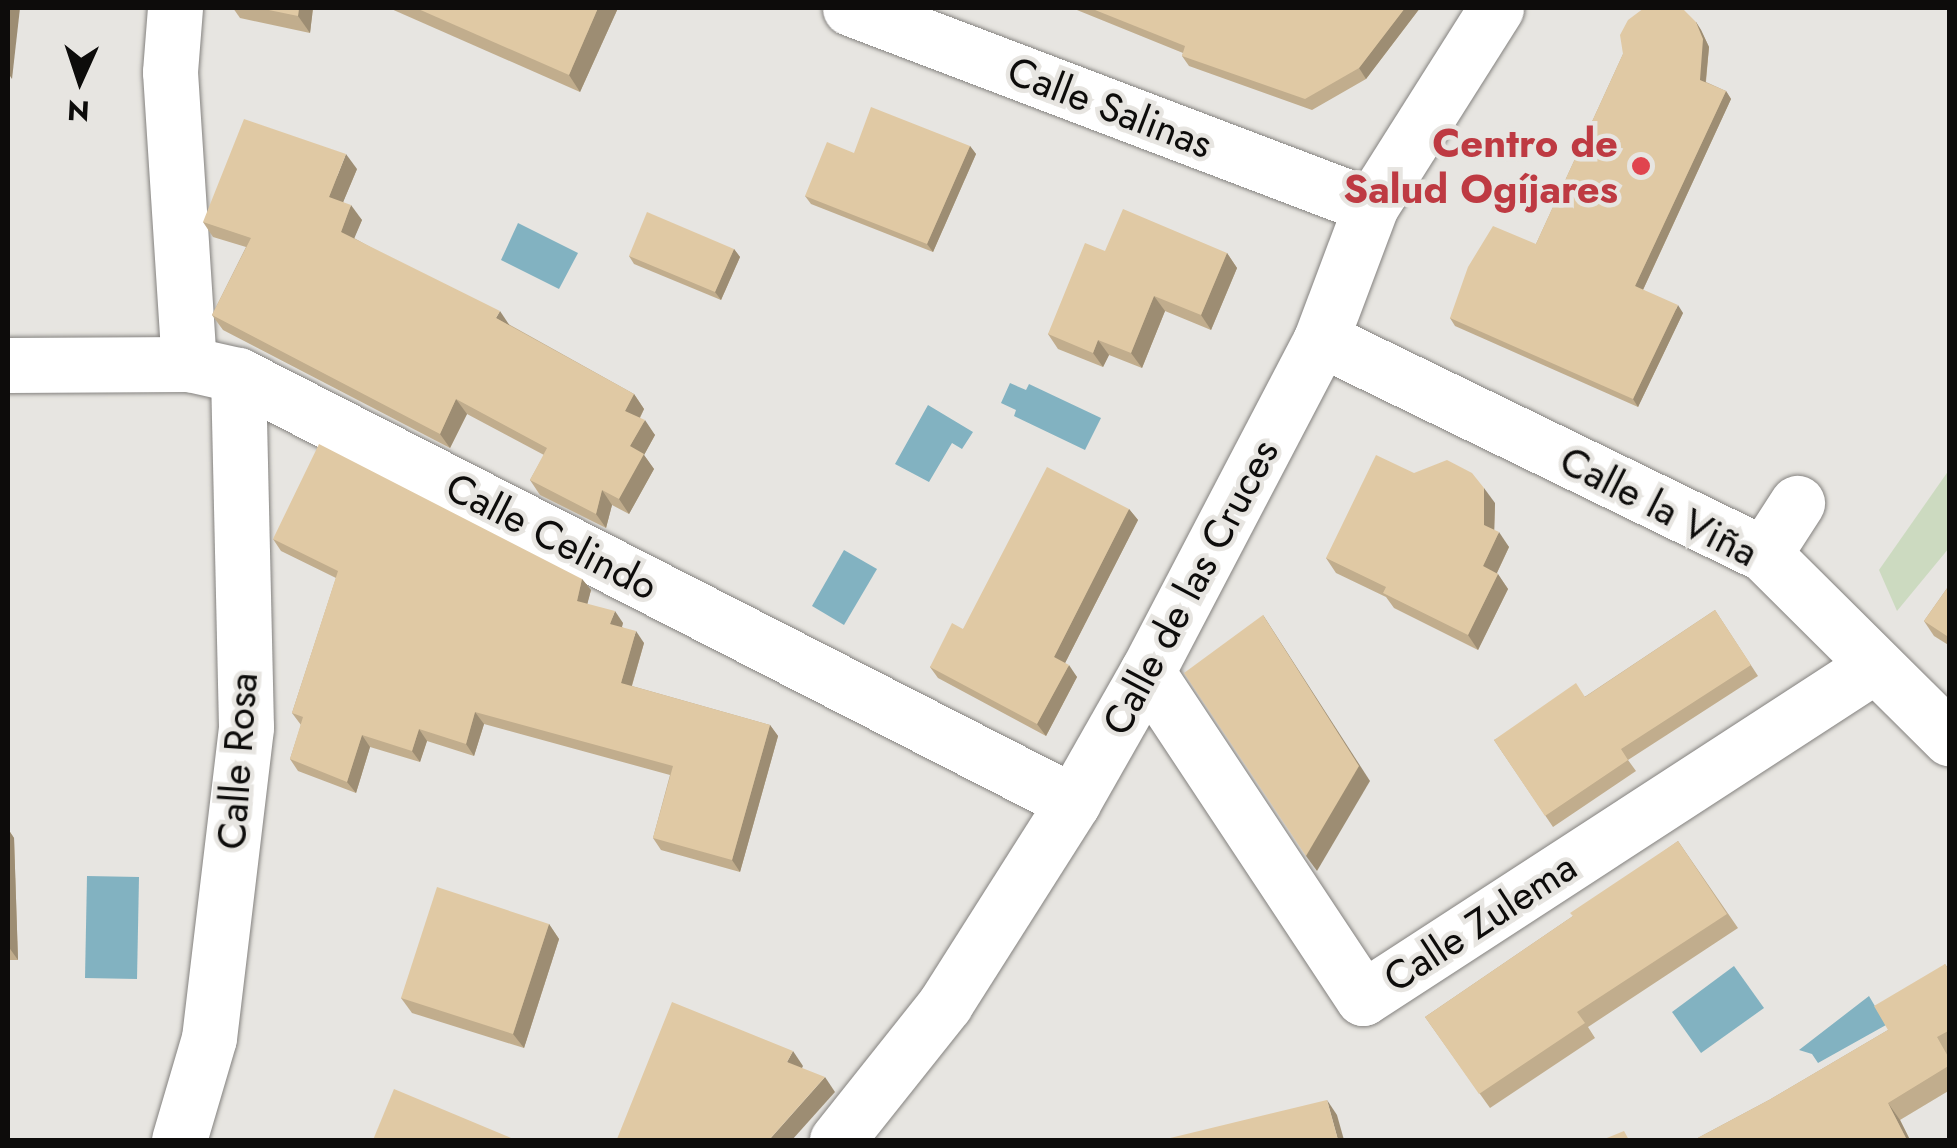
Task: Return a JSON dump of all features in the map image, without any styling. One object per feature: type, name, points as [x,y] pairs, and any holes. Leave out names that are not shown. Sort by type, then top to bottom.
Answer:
[{"type":"street","name":"Calle Rosa","points":[[175,8],[170,72],[213,370],[246,727],[209,1038],[179,1140]]},
{"type":"street","name":"Calle Salinas","points":[[850,8],[1370,206]]},
{"type":"street","name":"Calle de las Cruces","points":[[837,1140],[945,1004],[1073,802],[1147,672],[1321,339],[1370,206],[1496,8]]},
{"type":"street","name":"Calle la Viña","points":[[1321,339],[1764,554],[1950,739]]},
{"type":"street","name":"Calle Celindo","points":[[8,365],[213,370],[1073,802]]},
{"type":"street","points":[[1764,554],[1797,503]]},
{"type":"street","name":"Calle Zulema","points":[[1147,672],[1362,998],[1874,666]]},
{"type":"green space","points":[[1949,470],[1949,548],[1897,611],[1879,570]]},
{"type":"water","points":[[518,223],[578,253],[559,289],[501,260]]},
{"type":"water","points":[[1010,383],[1026,390],[1029,384],[1101,418],[1085,450],[1014,416],[1016,410],[1001,403]]},
{"type":"water","points":[[928,405],[973,432],[962,449],[952,443],[929,482],[895,464]]},
{"type":"water","points":[[844,550],[877,569],[844,625],[812,606]]},
{"type":"water","points":[[87,876],[139,877],[137,979],[85,978]]},
{"type":"water","points":[[1734,966],[1764,1008],[1701,1053],[1672,1012]]},
{"type":"water","points":[[1869,996],[1886,1025],[1818,1063],[1812,1054],[1799,1050]]},
{"type":"building","points":[[259,8],[299,8],[298,16]]},
{"type":"building","points":[[416,8],[598,8],[569,75]]},
{"type":"building","points":[[1090,8],[1405,8],[1359,68],[1305,99],[1182,56],[1185,46]]},
{"type":"building","name":"Centro de Salud Ogíjares","points":[[1644,8],[1684,10],[1696,22],[1703,39],[1700,80],[1726,91],[1635,286],[1678,305],[1633,399],[1450,318],[1468,267],[1493,226],[1536,244],[1623,54],[1620,35],[1628,20]]},
{"type":"building","points":[[871,107],[970,146],[927,244],[805,196],[827,142],[854,153]]},
{"type":"building","points":[[244,119],[346,154],[329,197],[351,205],[341,232],[500,311],[496,318],[634,394],[625,411],[645,420],[630,446],[644,454],[619,499],[602,490],[596,514],[530,480],[547,448],[456,399],[440,434],[212,315],[251,238],[203,222]]},
{"type":"building","points":[[1123,209],[1227,253],[1201,315],[1154,296],[1131,353],[1098,340],[1093,353],[1048,334],[1085,243],[1105,251]]},
{"type":"building","points":[[647,212],[734,249],[715,292],[629,256]]},
{"type":"building","points":[[319,444],[582,579],[577,601],[615,611],[610,624],[636,631],[621,683],[770,725],[732,860],[653,838],[673,766],[475,712],[466,744],[419,729],[412,751],[362,735],[347,782],[290,759],[303,717],[292,713],[338,571],[273,539]]},
{"type":"building","points":[[1376,455],[1414,473],[1447,460],[1472,473],[1484,488],[1484,525],[1499,532],[1483,566],[1498,574],[1468,635],[1383,593],[1386,587],[1326,558]]},
{"type":"building","points":[[1047,467],[1129,509],[1054,657],[1069,665],[1037,724],[930,667],[952,623],[963,629]]},
{"type":"building","points":[[1950,584],[1950,638],[1924,621]]},
{"type":"building","points":[[1715,610],[1751,665],[1621,749],[1628,760],[1545,816],[1494,740],[1576,683],[1585,697]]},
{"type":"building","points":[[1263,615],[1359,766],[1306,856],[1184,673]]},
{"type":"building","points":[[1678,841],[1727,914],[1577,1012],[1585,1023],[1479,1094],[1425,1017]]},
{"type":"building","points":[[437,887],[549,924],[513,1034],[401,998]]},
{"type":"building","points":[[1945,964],[1950,972],[1950,1030],[1937,1037],[1950,1065],[1888,1103],[1907,1140],[1694,1140],[1888,1030],[1874,1006]]},
{"type":"building","points":[[672,1002],[793,1051],[787,1062],[825,1077],[769,1140],[617,1139]]},
{"type":"building","points":[[394,1089],[516,1140],[373,1140]]},
{"type":"building","points":[[1327,1100],[1338,1140],[1162,1140]]},
{"type":"building","points":[[1624,1131],[1629,1140],[1602,1140]]},
{"type":"place","name":"Centro de Salud Ogíjares","points":[[1641,166]]}]
